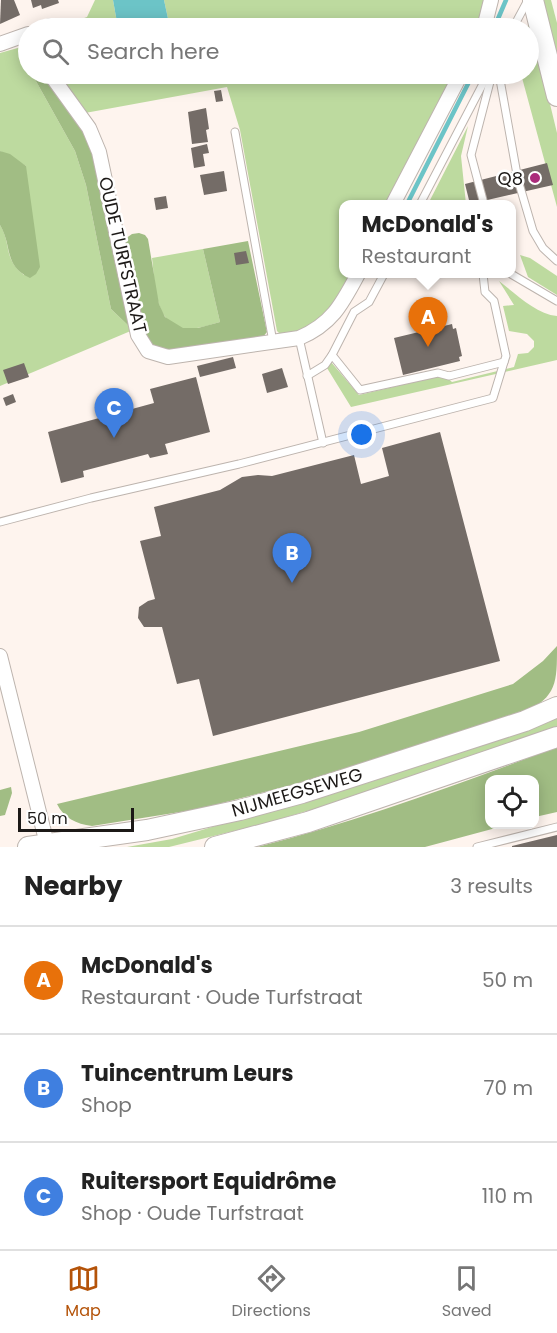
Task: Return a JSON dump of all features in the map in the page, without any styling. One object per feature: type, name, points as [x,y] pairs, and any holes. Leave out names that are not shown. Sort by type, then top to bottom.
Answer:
[{"type":"main road","points":[[533,0],[538,18]]},
{"type":"main road","points":[[539,24],[557,96]]},
{"type":"main road","name":"NIJMEEGSEWEG","points":[[41,846],[147,830],[240,810],[302,793],[525,721],[557,707]]},
{"type":"main road","name":"NIJMEEGSEWEG","points":[[215,847],[308,822],[557,737]]},
{"type":"street","points":[[486,18],[491,0]]},
{"type":"street","points":[[0,44],[18,40]]},
{"type":"street","name":"OUDE TURFSTRAAT","points":[[57,84],[89,128],[99,152],[138,335],[148,351],[168,357],[299,338],[315,331],[329,320],[355,278]]},
{"type":"street","points":[[395,200],[456,84]]},
{"type":"street","points":[[0,656],[41,846]]},
{"type":"lane","points":[[518,18],[528,0]]},
{"type":"lane","points":[[422,200],[485,84]]},
{"type":"lane","points":[[483,200],[471,155],[488,84]]},
{"type":"lane","points":[[501,84],[518,180],[533,231],[543,248],[557,261]]},
{"type":"lane","points":[[235,132],[273,342]]},
{"type":"lane","points":[[516,276],[557,301]]},
{"type":"lane","points":[[307,376],[326,365],[354,312],[369,302],[381,278]]},
{"type":"lane","points":[[0,522],[323,443],[493,398],[506,356],[494,301],[485,292],[484,278]]},
{"type":"lane","points":[[299,338],[323,443]]},
{"type":"lane","points":[[332,355],[360,390],[438,373],[449,376],[504,362]]},
{"type":"lane","points":[[477,847],[557,826]]},
{"type":"green space","points":[[95,0],[113,0],[116,18],[84,18],[87,17]]},
{"type":"green space","points":[[164,0],[488,0],[481,18],[168,18]]},
{"type":"green space","points":[[542,0],[551,0],[557,23],[557,63]]},
{"type":"green space","points":[[18,48],[18,84],[38,84],[75,151],[86,185],[111,309],[133,330],[0,386],[0,225],[10,257],[17,269],[24,275],[26,166],[0,151],[0,53]]},
{"type":"green space","points":[[539,58],[557,133],[557,207],[524,84],[539,84]]},
{"type":"green space","points":[[38,84],[52,84],[92,144],[133,330],[111,309],[86,185],[75,151]]},
{"type":"green space","points":[[64,84],[451,84],[390,200],[339,200],[339,278],[350,278],[328,313],[306,331],[281,335],[277,331],[240,130],[227,87],[85,113]]},
{"type":"green space","points":[[468,126],[461,156],[466,200],[430,200]]},
{"type":"green space","points":[[0,151],[10,154],[26,166],[40,267],[30,278],[21,273],[12,261],[0,225]]},
{"type":"green space","points":[[139,233],[148,239],[159,304],[165,317],[183,328],[198,328],[220,322],[203,249],[248,241],[267,332],[262,338],[208,348],[178,352],[157,349],[146,334],[125,239],[132,234]]},
{"type":"green space","points":[[203,249],[220,322],[196,328],[182,328],[166,318],[161,309],[155,289],[152,258]]},
{"type":"green space","points":[[520,255],[530,258],[557,276],[557,295],[528,277]]},
{"type":"green space","points":[[499,281],[541,312],[557,316],[557,360],[351,407],[327,368],[331,362],[359,395],[444,375],[452,382],[514,367],[518,354],[528,353],[534,347],[534,341],[527,334],[509,331],[503,306],[514,305]]},
{"type":"green space","points":[[557,646],[553,687],[543,701],[535,707],[524,713],[353,769],[199,809],[92,826],[71,819],[57,804],[359,732],[513,684],[543,661]]},
{"type":"green space","points":[[557,717],[557,727],[379,790],[266,823],[169,847],[127,847],[172,839],[376,780],[549,722]]},
{"type":"green space","points":[[557,747],[557,812],[539,816],[539,775],[485,775],[485,829],[492,829],[425,847],[257,847],[371,814]]},
{"type":"green space","points":[[11,787],[12,793],[5,815],[0,816],[0,790]]},
{"type":"water","points":[[113,0],[164,0],[168,18],[116,18]]},
{"type":"building","points":[[1,0],[14,0],[20,15],[0,24]]},
{"type":"building","points":[[31,0],[58,0],[59,3],[42,9],[41,5],[33,8]]},
{"type":"building","points":[[221,90],[223,101],[216,102],[214,91]]},
{"type":"building","points":[[206,108],[208,142],[192,144],[188,112]]},
{"type":"building","points":[[207,144],[209,153],[203,154],[205,166],[194,168],[191,148]]},
{"type":"building","points":[[547,163],[553,185],[487,200],[469,200],[465,184]]},
{"type":"building","points":[[224,171],[227,191],[204,195],[200,175]]},
{"type":"building","points":[[166,196],[168,208],[156,210],[154,198]]},
{"type":"building","points":[[246,251],[249,263],[236,265],[234,253]]},
{"type":"building","points":[[452,324],[453,329],[456,328],[462,356],[459,357],[460,361],[403,375],[394,338],[423,331],[422,328]]},
{"type":"building","points":[[233,357],[236,368],[200,377],[197,366]]},
{"type":"building","points":[[24,363],[29,377],[8,384],[3,370]]},
{"type":"building","points":[[282,368],[288,387],[267,393],[262,374]]},
{"type":"building","points":[[196,377],[210,432],[165,444],[168,454],[150,458],[148,454],[83,471],[84,477],[61,483],[48,432],[154,403],[150,389]]},
{"type":"building","points":[[13,394],[16,402],[6,406],[3,398]]},
{"type":"building","points":[[440,432],[500,661],[213,736],[199,679],[177,684],[162,627],[144,627],[138,618],[139,607],[155,599],[140,541],[161,536],[154,507],[220,490],[242,477],[272,476],[354,455],[361,484],[389,476],[382,448]]},
{"type":"building","points":[[557,835],[557,847],[512,847],[512,846]]},
{"type":"waterway","points":[[498,18],[506,0]]},
{"type":"waterway","points":[[409,200],[468,84]]},
{"type":"place","name":"Q8","points":[[535,178]]},
{"type":"place","name":"McDonald's","points":[[428,347]]},
{"type":"place","name":"Ruitersport Equidrôme","points":[[114,438]]},
{"type":"place","name":"Tuincentrum Leurs","points":[[292,583]]}]
